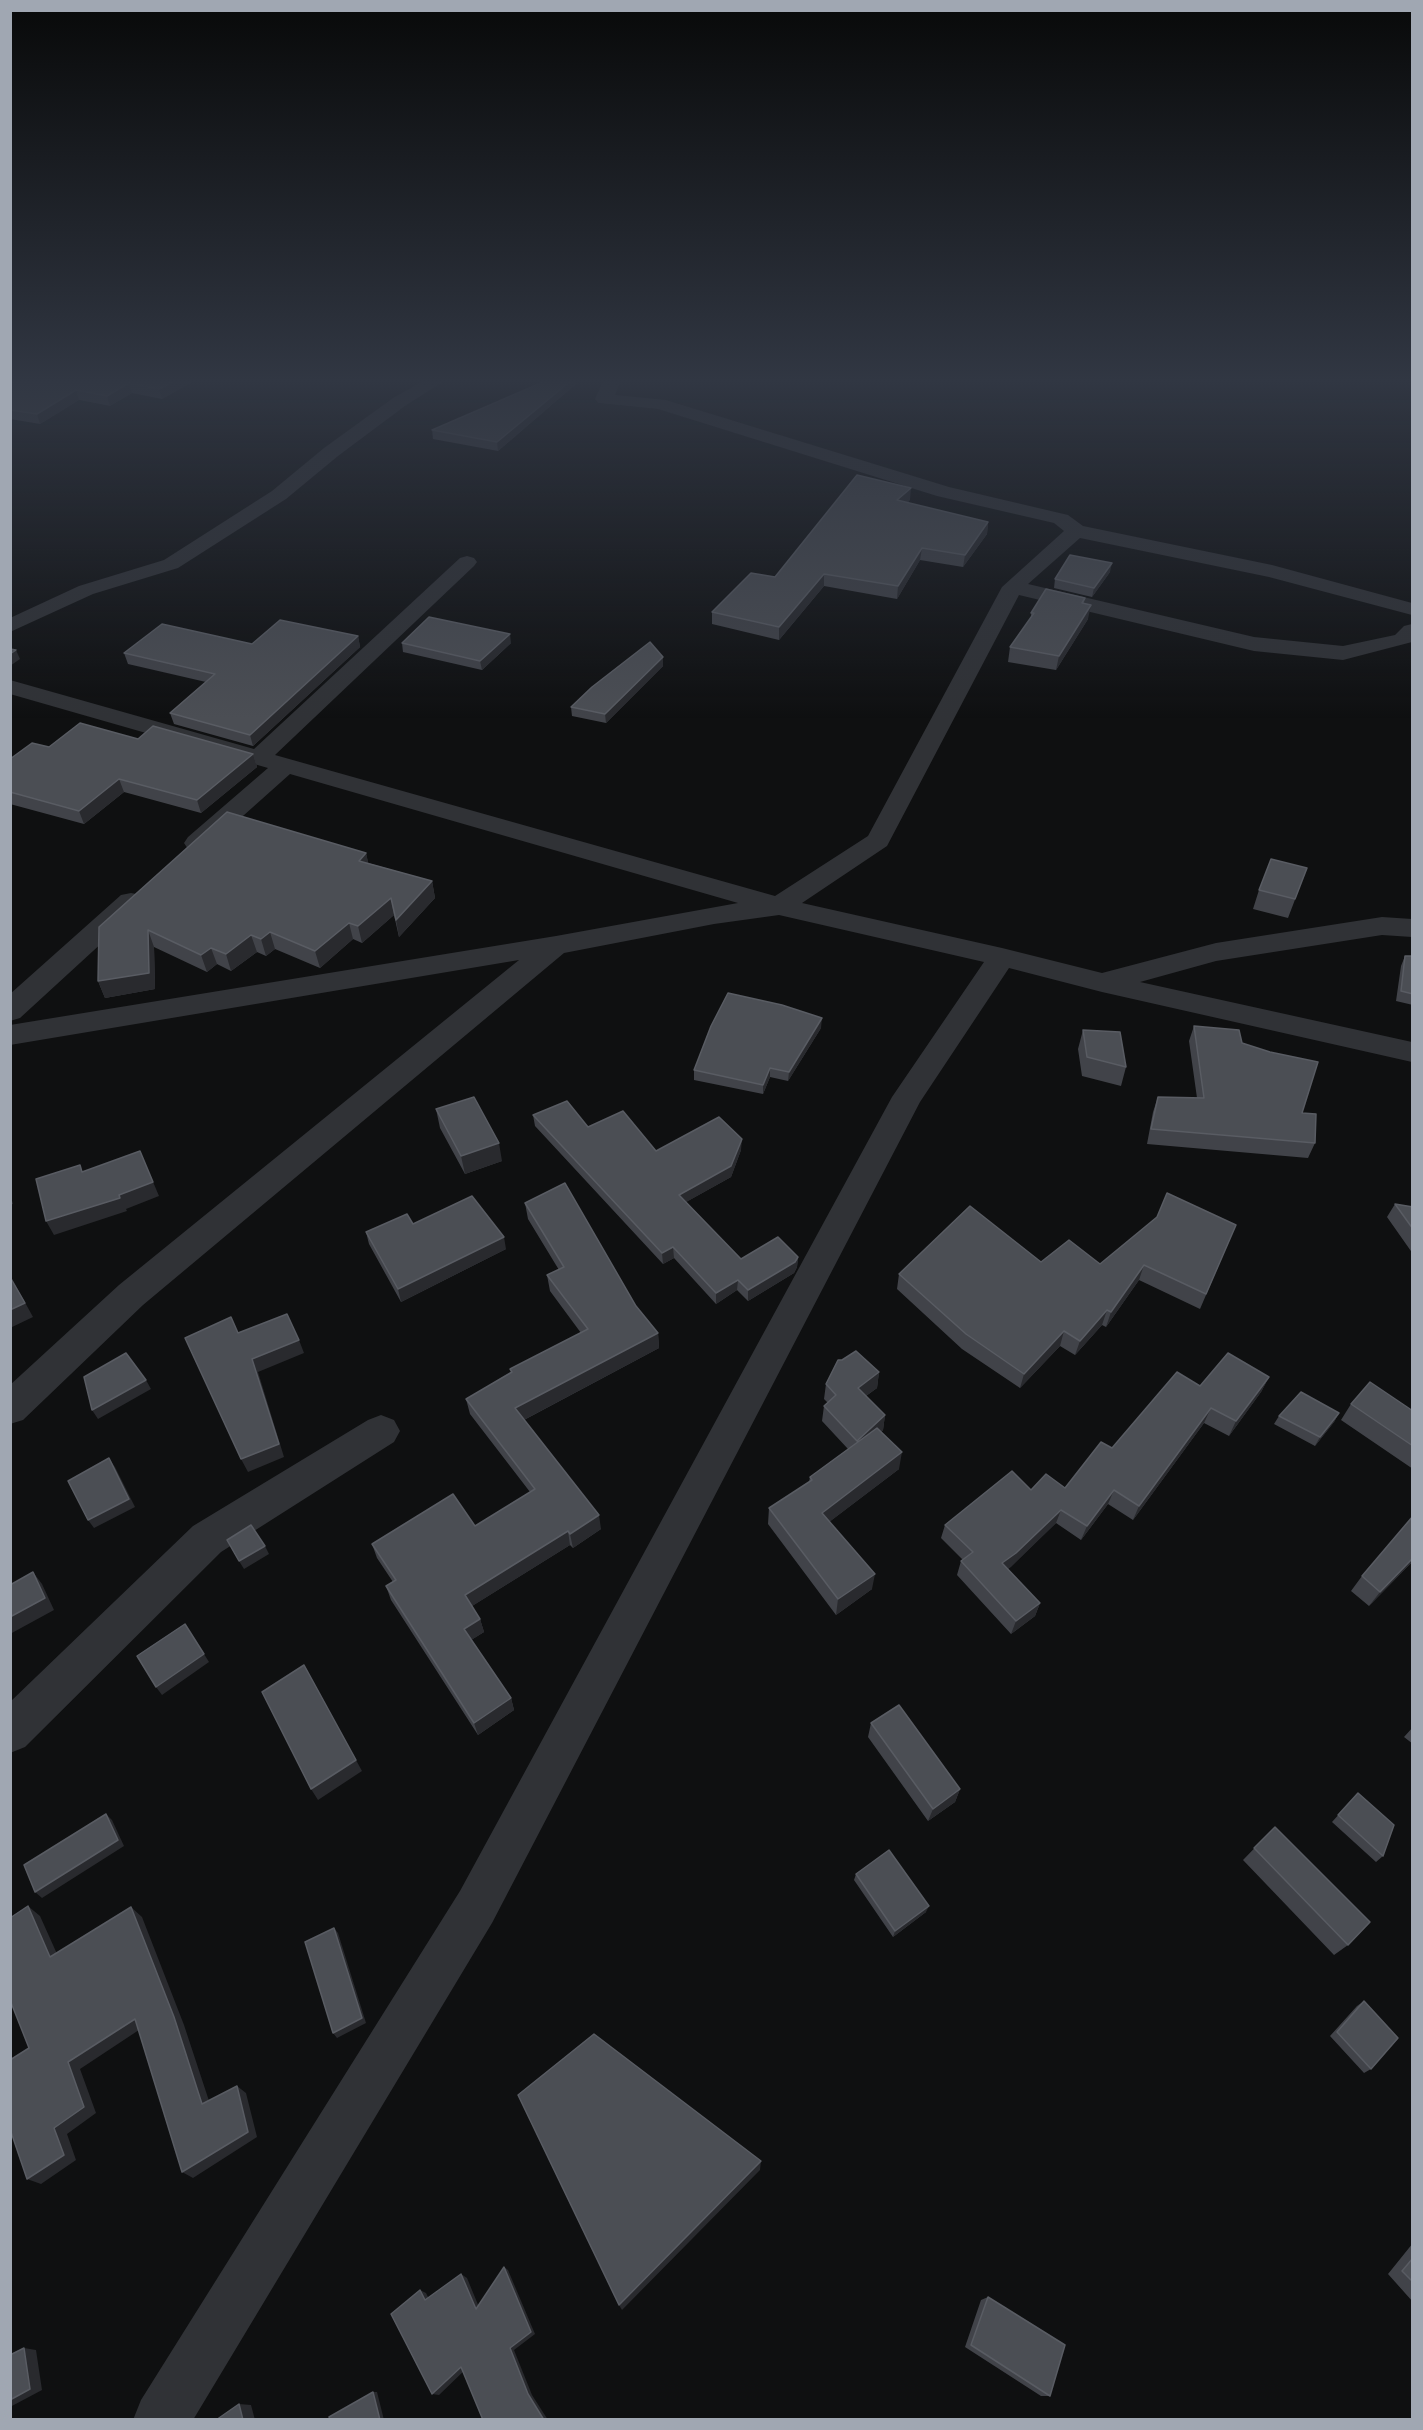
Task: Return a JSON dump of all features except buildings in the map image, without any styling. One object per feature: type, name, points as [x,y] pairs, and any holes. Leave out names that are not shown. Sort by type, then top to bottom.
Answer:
[{"type":"street","points":[[10,626],[86,590],[171,564],[282,492]]},
{"type":"street","points":[[946,492],[1061,519],[1076,531],[1272,571],[1413,609]]},
{"type":"street","points":[[10,1035],[556,945],[714,915],[779,906],[878,841],[1013,587],[1076,531]]},
{"type":"street","points":[[259,757],[467,562]]},
{"type":"street","points":[[1013,587],[1254,644],[1343,653],[1402,640],[1413,632]]},
{"type":"street","points":[[10,687],[779,906],[1002,957],[1102,983],[1413,1052]]},
{"type":"street","points":[[180,858],[286,765]]},
{"type":"street","points":[[10,1011],[153,882]]},
{"type":"street","points":[[1102,983],[1216,952],[1383,926],[1413,928]]},
{"type":"street","points":[[10,1409],[131,1296],[556,945]]},
{"type":"street","points":[[161,2420],[476,1907],[907,1097],[1002,957]]},
{"type":"street","points":[[10,1732],[207,1539],[381,1431]]}]
